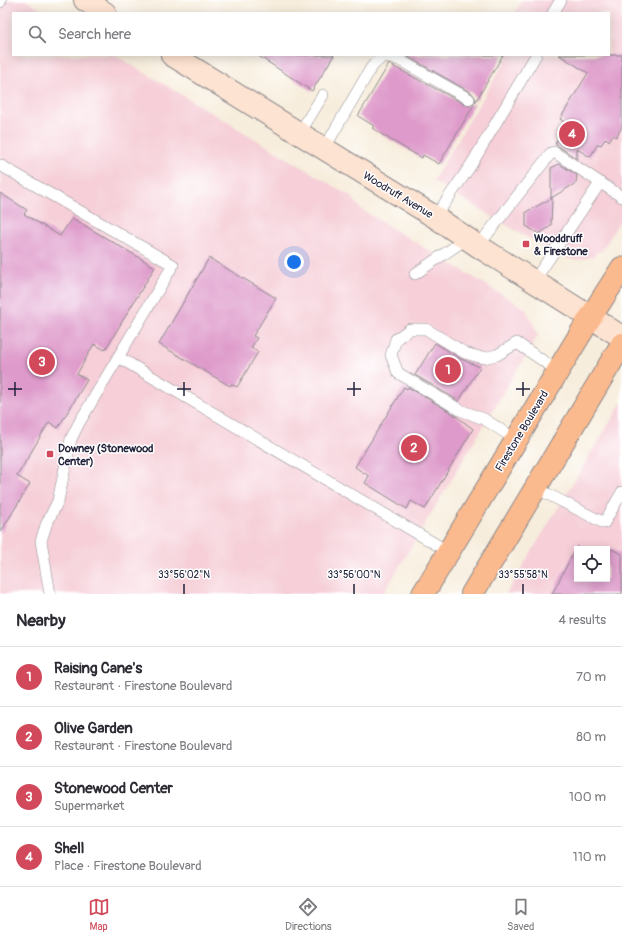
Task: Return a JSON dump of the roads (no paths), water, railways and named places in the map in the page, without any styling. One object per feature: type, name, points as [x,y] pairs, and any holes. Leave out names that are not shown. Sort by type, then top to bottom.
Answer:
[{"type":"main road","name":"Firestone Boulevard","points":[[423,594],[590,318],[622,268]]},
{"type":"main road","points":[[472,594],[622,344]]},
{"type":"street","points":[[85,0],[103,12]]},
{"type":"street","name":"Woodruff Avenue","points":[[174,56],[435,217],[472,243],[534,280],[590,318],[622,337]]},
{"type":"lane","points":[[554,12],[561,0]]},
{"type":"lane","points":[[324,149],[371,68],[378,59],[385,56],[393,56],[468,99]]},
{"type":"lane","points":[[435,217],[471,165],[535,56]]},
{"type":"lane","points":[[299,134],[323,95]]},
{"type":"lane","points":[[415,274],[472,243],[551,153],[554,152],[622,197]]},
{"type":"lane","points":[[0,165],[173,265],[71,439],[58,500],[43,534],[41,549],[50,594]]},
{"type":"lane","points":[[534,280],[600,183]]},
{"type":"lane","points":[[517,440],[484,419],[460,410],[398,373],[391,356],[396,339],[410,329],[426,329],[466,353],[482,358],[498,355],[517,343],[558,371]]},
{"type":"lane","points":[[118,357],[449,552]]},
{"type":"lane","points":[[536,488],[604,523],[622,492]]},
{"type":"place","name":"Shell","points":[[572,134]]},
{"type":"place","name":"Wooddruff & Firestone","points":[[526,244]]},
{"type":"place","name":"Stonewood Center","points":[[42,362]]},
{"type":"place","name":"Raising Cane's","points":[[448,370]]},
{"type":"place","name":"Olive Garden","points":[[414,448]]},
{"type":"place","name":"Downey (Stonewood Center)","points":[[50,454]]}]
